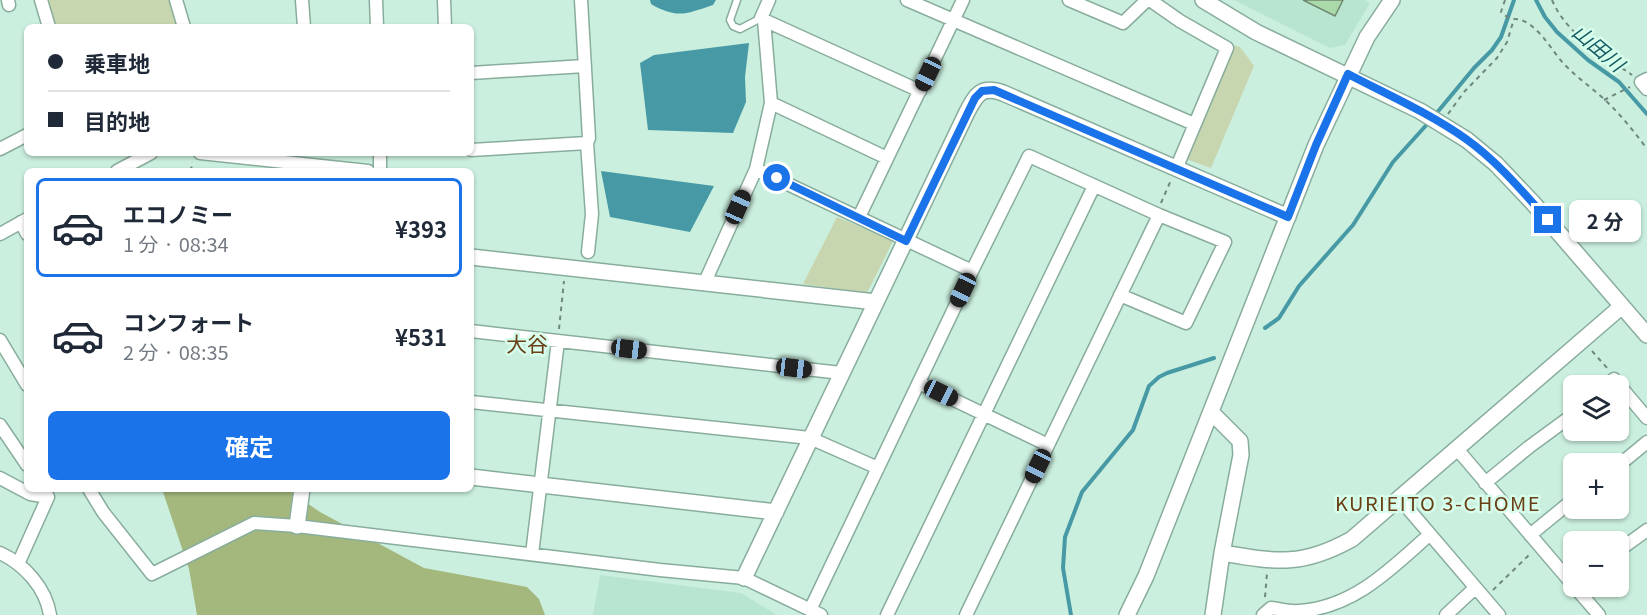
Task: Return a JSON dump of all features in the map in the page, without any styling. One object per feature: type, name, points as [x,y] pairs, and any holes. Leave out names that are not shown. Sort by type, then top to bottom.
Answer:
[{"type":"street","points":[[40,0],[48,24]]},
{"type":"street","points":[[176,0],[183,24]]},
{"type":"street","points":[[302,0],[304,24]]},
{"type":"street","points":[[375,0],[377,24]]},
{"type":"street","points":[[444,0],[446,24]]},
{"type":"street","points":[[580,0],[592,214],[588,252]]},
{"type":"street","points":[[704,284],[756,169],[771,103],[763,19],[769,0]]},
{"type":"street","points":[[907,0],[1194,124]]},
{"type":"street","points":[[859,217],[963,0]]},
{"type":"street","points":[[1069,0],[1123,23],[1149,0],[1227,48],[1176,169]]},
{"type":"street","points":[[1203,0],[1256,32],[1348,74],[1442,124],[1467,140],[1496,164],[1647,335]]},
{"type":"street","points":[[1127,615],[1146,576],[1316,145],[1348,74],[1367,38],[1392,0]]},
{"type":"street","points":[[763,19],[920,91]]},
{"type":"street","points":[[474,73],[585,66]]},
{"type":"street","points":[[744,578],[967,112],[982,91],[994,90],[1003,93],[1288,217]]},
{"type":"street","points":[[771,103],[887,159]]},
{"type":"street","points":[[0,149],[24,137]]},
{"type":"street","points":[[474,150],[587,143]]},
{"type":"street","points":[[123,168],[145,156]]},
{"type":"street","points":[[228,156],[340,168]]},
{"type":"street","points":[[91,492],[103,512],[152,574],[254,523],[297,526],[744,578],[816,612],[878,468],[1029,156],[1157,214],[1226,242],[1186,323],[1120,295]]},
{"type":"street","points":[[756,169],[972,271]]},
{"type":"street","points":[[886,615],[1094,186]]},
{"type":"street","points":[[966,615],[1157,214]]},
{"type":"street","points":[[0,234],[24,225]]},
{"type":"street","points":[[474,257],[876,302]]},
{"type":"street","points":[[1222,553],[1268,561],[1289,561],[1330,551],[1352,539],[1622,306]]},
{"type":"street","points":[[474,331],[841,374]]},
{"type":"street","points":[[0,340],[24,380]]},
{"type":"street","points":[[532,554],[558,341]]},
{"type":"street","points":[[919,383],[1048,444]]},
{"type":"street","points":[[1629,400],[1647,418]]},
{"type":"street","points":[[474,402],[810,438],[878,468]]},
{"type":"street","points":[[1211,412],[1240,441],[1241,448],[1213,615]]},
{"type":"street","points":[[1485,483],[1563,422]]},
{"type":"street","points":[[0,424],[24,460]]},
{"type":"street","points":[[1629,457],[1647,442]]},
{"type":"street","points":[[1456,449],[1563,573]]},
{"type":"street","points":[[474,477],[776,512]]},
{"type":"street","points":[[0,478],[24,491]]},
{"type":"street","points":[[18,564],[45,493],[26,492]]},
{"type":"street","points":[[297,526],[302,492]]},
{"type":"street","points":[[1399,498],[1499,615]]},
{"type":"street","points":[[1530,535],[1563,508]]},
{"type":"street","points":[[1629,543],[1647,530]]},
{"type":"street","points":[[1263,614],[1271,608],[1298,611],[1319,608],[1362,592],[1429,535]]},
{"type":"street","points":[[0,553],[29,572],[49,607],[50,615]]},
{"type":"street","points":[[1446,615],[1475,588]]},
{"type":"street","points":[[1584,597],[1599,615]]},
{"type":"lane","points":[[737,0],[730,20],[733,27],[740,29],[763,19]]},
{"type":"path","points":[[1505,0],[1501,12],[1513,22]]},
{"type":"path","points":[[1552,0],[1562,18],[1585,42],[1645,83]]},
{"type":"path","points":[[1442,124],[1464,92],[1497,58],[1507,42],[1514,19],[1521,19],[1547,41],[1552,52],[1569,70],[1605,100],[1647,149]]},
{"type":"path","points":[[1605,100],[1645,83]]},
{"type":"path","points":[[1157,214],[1176,169]]},
{"type":"path","points":[[558,341],[565,268]]},
{"type":"path","points":[[1583,340],[1610,372],[1610,375]]},
{"type":"path","points":[[1484,598],[1539,546]]},
{"type":"path","points":[[1263,614],[1268,561]]},
{"type":"shaded area","points":[[48,0],[170,0],[177,24],[54,24]]},
{"type":"shaded area","points":[[1234,0],[1364,0],[1370,3],[1345,45],[1330,48]]},
{"type":"shaded area","points":[[1233,45],[1240,47],[1254,66],[1211,168],[1186,159]]},
{"type":"shaded area","points":[[837,217],[893,241],[867,293],[803,284]]},
{"type":"shaded area","points":[[163,492],[291,492],[320,512],[424,568],[527,587],[539,599],[545,615],[197,615],[189,569]]},
{"type":"shaded area","points":[[600,575],[741,593],[777,615],[593,615]]},
{"type":"water","points":[[650,0],[716,0],[713,5],[682,14],[660,9],[651,4]]},
{"type":"water","points":[[749,43],[745,77],[746,102],[733,133],[648,130],[640,63],[654,55]]},
{"type":"water","points":[[601,171],[714,186],[690,232],[610,217]]},
{"type":"building","points":[[1303,0],[1343,0],[1335,16]]},
{"type":"waterway","points":[[1435,115],[1501,37],[1514,0]]},
{"type":"waterway","name":"山田川","points":[[1536,0],[1545,17],[1557,32],[1588,60],[1619,82],[1647,114]]},
{"type":"waterway","points":[[1265,328],[1279,318],[1299,286],[1353,225],[1393,162],[1430,121]]},
{"type":"waterway","points":[[1071,615],[1063,568],[1065,537],[1082,492],[1133,430],[1149,386],[1167,373],[1214,358]]},
{"type":"district","name":"大谷","points":[[527,343]]},
{"type":"district","name":"KURIEITO 3-CHOME","points":[[1438,502]]},
{"type":"route","points":[[777,178],[906,241],[975,98],[982,91],[994,90],[1288,217],[1316,145],[1348,74],[1420,111],[1467,140],[1496,164],[1548,220]]}]
